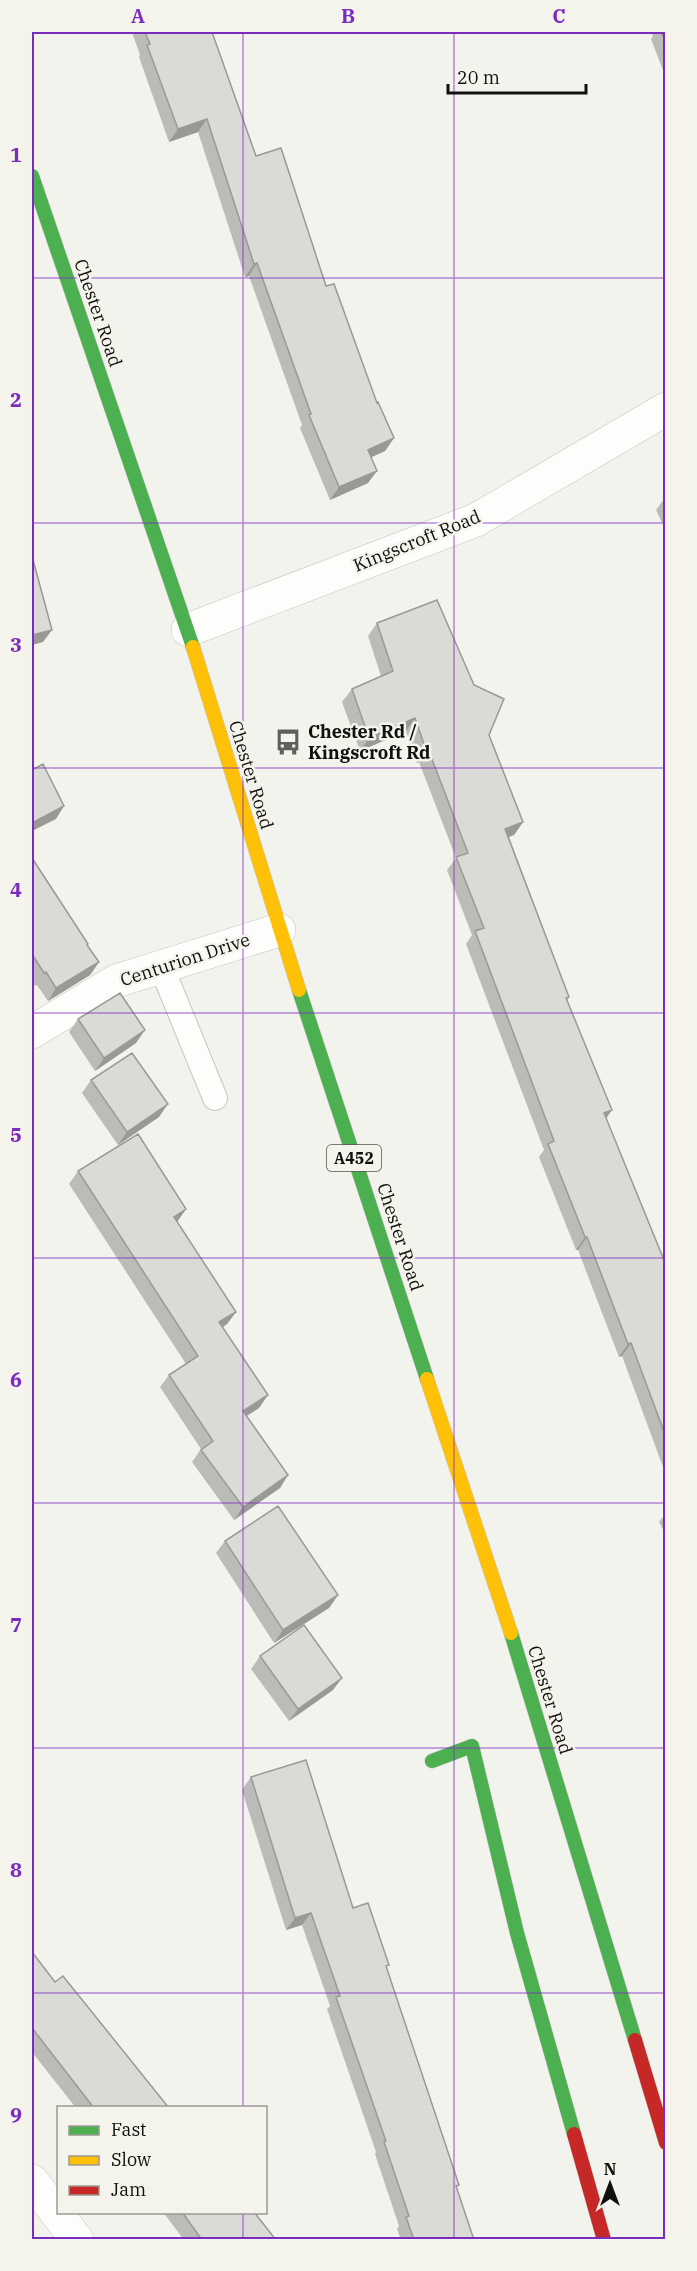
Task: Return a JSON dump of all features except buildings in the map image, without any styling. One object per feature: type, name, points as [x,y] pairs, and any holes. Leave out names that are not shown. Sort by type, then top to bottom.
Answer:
[{"type":"main road","name":"Chester Road","points":[[32,176],[188,630],[279,930],[513,1640],[666,2143]]},
{"type":"main road","points":[[432,1761],[472,1746],[517,1933],[604,2240]]},
{"type":"street","name":"Kingscroft Road","points":[[188,630],[476,520],[666,409]]},
{"type":"street","name":"Centurion Drive","points":[[32,1032],[116,981],[279,930]]},
{"type":"street","points":[[32,2181],[57,2214]]},
{"type":"street","points":[[57,2214],[77,2240]]},
{"type":"lane","points":[[161,966],[215,1098]]},
{"type":"traffic: fast","points":[[32,176],[193,647]]},
{"type":"traffic: fast","points":[[299,990],[427,1379]]},
{"type":"traffic: fast","points":[[511,1633],[635,2040]]},
{"type":"traffic: fast","points":[[432,1761],[472,1746],[517,1933],[574,2134]]},
{"type":"traffic: slow","points":[[193,647],[299,990]]},
{"type":"traffic: slow","points":[[427,1379],[511,1633]]},
{"type":"traffic: jam","points":[[635,2040],[666,2143]]},
{"type":"traffic: jam","points":[[574,2134],[604,2240]]},
{"type":"place","name":"Chester Rd / Kingscroft Rd","points":[[288,742]]}]
